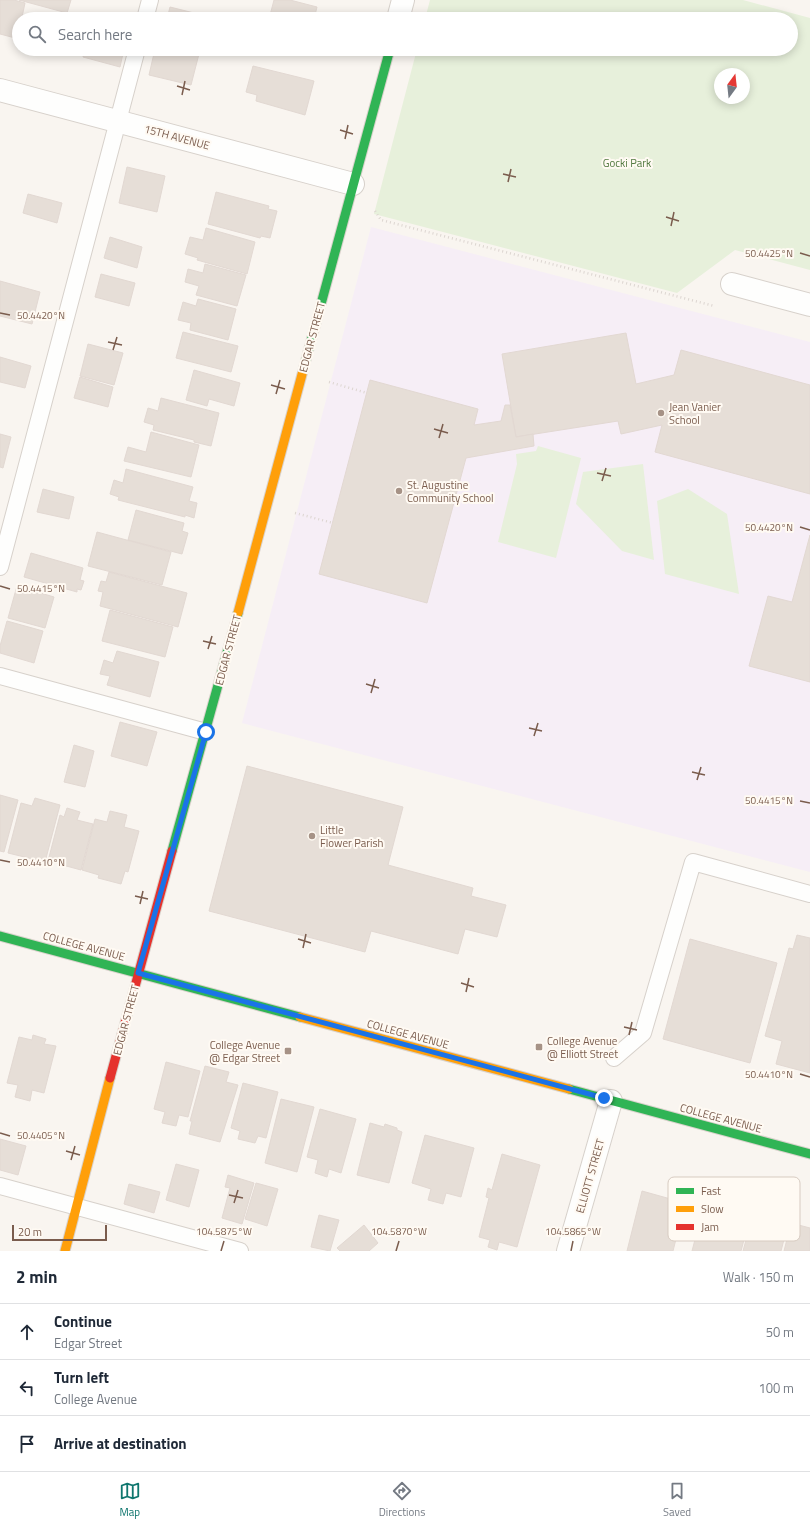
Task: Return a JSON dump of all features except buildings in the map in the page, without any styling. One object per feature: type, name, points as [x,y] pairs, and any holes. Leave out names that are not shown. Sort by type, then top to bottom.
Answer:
[{"type":"street","points":[[400,12],[403,0]]},
{"type":"street","name":"EDGAR STREET","points":[[65,1251],[138,973],[206,732],[388,56]]},
{"type":"street","name":"15TH AVENUE","points":[[0,90],[354,184]]},
{"type":"street","points":[[732,284],[810,305]]},
{"type":"street","name":"COLLEGE AVENUE","points":[[0,936],[810,1154]]},
{"type":"street","name":"ELLIOTT STREET","points":[[568,1251],[611,1101]]},
{"type":"lane","points":[[147,12],[150,0]]},
{"type":"lane","points":[[0,567],[136,56]]},
{"type":"lane","points":[[0,676],[206,732]]},
{"type":"lane","points":[[614,1058],[643,1033],[693,862],[810,894]]},
{"type":"lane","points":[[0,1186],[240,1251]]},
{"type":"path","points":[[354,184],[381,220],[715,306],[732,284]]},
{"type":"path","points":[[302,375],[367,393]]},
{"type":"path","points":[[267,506],[333,523]]},
{"type":"shaded area","points":[[371,227],[810,342],[810,872],[242,723]]},
{"type":"green space","name":"Gocki Park","points":[[430,0],[743,0],[788,12],[427,12]]},
{"type":"green space","name":"Gocki Park","points":[[798,15],[810,18],[810,270],[735,250],[677,293],[374,214],[415,56],[798,56]]},
{"type":"green space","points":[[538,446],[581,458],[556,558],[498,542],[517,464],[516,454],[536,451]]},
{"type":"green space","points":[[643,464],[654,560],[622,551],[576,504],[583,472]]},
{"type":"green space","points":[[688,489],[727,514],[739,594],[665,574],[657,501]]},
{"type":"traffic: fast","points":[[304,367],[388,56]]},
{"type":"traffic: fast","points":[[172,851],[238,613]]},
{"type":"traffic: fast","points":[[0,936],[300,1017]]},
{"type":"traffic: fast","points":[[569,1089],[810,1154]]},
{"type":"traffic: slow","points":[[238,613],[304,367]]},
{"type":"traffic: slow","points":[[300,1017],[569,1089]]},
{"type":"traffic: slow","points":[[65,1251],[110,1078]]},
{"type":"traffic: jam","points":[[110,1078],[172,851]]},
{"type":"place","name":"Jean Vanier School","points":[[661,413]]},
{"type":"place","name":"St. Augustine Community School","points":[[399,491]]},
{"type":"place","name":"Little Flower Parish","points":[[312,836]]},
{"type":"place","name":"College Avenue @ Elliott Street","points":[[539,1047]]},
{"type":"place","name":"College Avenue @ Edgar Street","points":[[288,1051]]},
{"type":"route","points":[[206,732],[138,973],[604,1098]]}]
